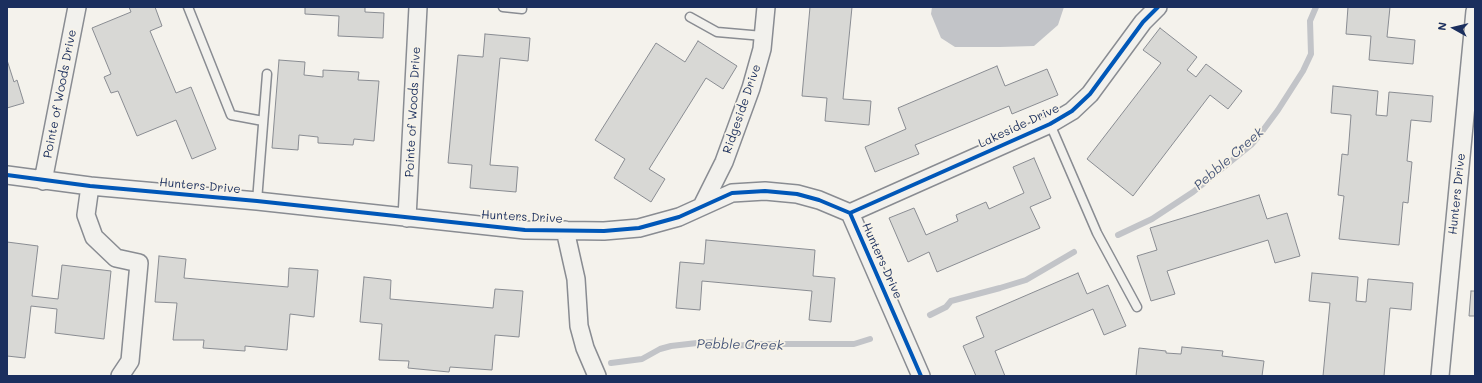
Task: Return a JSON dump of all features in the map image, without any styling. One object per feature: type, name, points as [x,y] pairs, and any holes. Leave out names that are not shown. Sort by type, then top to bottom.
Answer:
[{"type":"street","name":"Pointe of Woods Drive","points":[[43,180],[77,7]]},
{"type":"street","name":"Pointe of Woods Drive","points":[[407,218],[418,7]]},
{"type":"street","name":"Ridgeside Drive","points":[[702,206],[724,162],[748,96],[762,48],[766,7]]},
{"type":"street","name":"Lakeside Drive","points":[[850,213],[1050,124],[1072,112],[1090,94],[1143,22],[1158,7]]},
{"type":"street","name":"Hunters Drive","points":[[1440,376],[1475,11]]},
{"type":"street","name":"Hunters Drive","points":[[7,175],[90,186],[257,200],[407,218],[525,230],[604,231],[639,228],[679,217],[732,193],[765,191],[797,194],[819,200],[850,213],[922,376]]},
{"type":"street","points":[[90,186],[86,215],[94,237],[116,258],[139,263],[130,361],[120,376]]},
{"type":"street","points":[[565,230],[576,279],[579,326],[585,348],[598,376]]},
{"type":"lane","points":[[188,7],[231,115],[263,121]]},
{"type":"lane","points":[[503,7],[522,9]]},
{"type":"lane","points":[[690,17],[717,32],[763,36]]},
{"type":"lane","points":[[257,200],[268,74]]},
{"type":"lane","points":[[1050,124],[1097,232],[1137,307]]},
{"type":"shaded area","points":[[932,7],[1064,7],[1058,25],[1034,46],[955,47],[941,38],[931,14]]},
{"type":"building","points":[[129,7],[155,7],[162,26],[150,31],[176,93],[191,87],[216,149],[192,159],[176,120],[137,136],[118,91],[111,93],[104,77],[111,74],[92,28],[131,12]]},
{"type":"building","points":[[305,7],[365,7],[365,12],[384,13],[383,38],[338,36],[339,16],[305,14]]},
{"type":"building","points":[[810,7],[852,7],[843,99],[871,101],[869,125],[825,121],[827,98],[802,96]]},
{"type":"building","points":[[1348,7],[1390,7],[1387,37],[1415,40],[1413,64],[1369,60],[1371,36],[1346,34]]},
{"type":"building","points":[[1160,28],[1197,57],[1187,70],[1196,77],[1206,64],[1242,91],[1228,109],[1210,95],[1133,196],[1087,159],[1161,63],[1143,50]]},
{"type":"building","points":[[485,34],[530,38],[528,61],[500,58],[490,165],[518,167],[516,192],[470,188],[472,165],[448,163],[458,55],[483,57]]},
{"type":"building","points":[[698,41],[737,66],[723,89],[706,78],[649,169],[665,179],[651,202],[614,178],[625,159],[595,140],[656,43],[685,62]]},
{"type":"building","points":[[7,60],[14,82],[17,80],[24,103],[7,108]]},
{"type":"building","points":[[279,60],[305,62],[304,75],[323,77],[323,70],[359,72],[358,80],[379,81],[374,141],[354,139],[353,145],[318,143],[318,137],[299,135],[298,150],[272,148]]},
{"type":"building","points":[[997,66],[1005,86],[1047,69],[1058,95],[1012,114],[1009,106],[915,145],[919,154],[875,172],[865,147],[906,129],[898,108]]},
{"type":"building","points":[[1333,86],[1378,91],[1376,115],[1387,116],[1389,92],[1433,96],[1431,122],[1411,120],[1407,161],[1412,162],[1408,203],[1403,202],[1399,245],[1339,239],[1344,196],[1338,195],[1342,154],[1348,155],[1351,115],[1331,113]]},
{"type":"building","points":[[1034,158],[1051,198],[1030,207],[1040,228],[937,272],[929,252],[908,262],[889,218],[914,208],[926,235],[958,221],[956,215],[986,202],[989,209],[1024,193],[1013,167]]},
{"type":"building","points":[[1259,195],[1267,219],[1287,213],[1300,256],[1275,263],[1268,240],[1167,271],[1175,294],[1151,301],[1137,256],[1157,250],[1150,228]]},
{"type":"building","points":[[706,240],[815,250],[813,276],[835,278],[831,322],[809,320],[812,291],[702,281],[700,310],[676,308],[680,262],[704,264]]},
{"type":"building","points":[[7,242],[38,246],[32,296],[58,299],[62,265],[111,271],[104,339],[55,333],[57,309],[31,306],[25,358],[7,356]]},
{"type":"building","points":[[159,256],[186,259],[184,278],[288,287],[289,268],[318,270],[314,317],[290,314],[287,350],[245,346],[245,351],[203,348],[204,340],[173,340],[177,303],[155,302]]},
{"type":"building","points":[[1078,273],[1087,294],[1108,285],[1126,326],[1104,335],[1093,309],[995,351],[1005,376],[976,376],[963,346],[984,337],[976,317]]},
{"type":"building","points":[[1312,273],[1358,277],[1356,301],[1366,302],[1368,279],[1413,283],[1411,310],[1390,308],[1384,376],[1323,376],[1330,303],[1309,301]]},
{"type":"building","points":[[364,277],[391,280],[390,299],[493,308],[495,289],[523,291],[519,337],[495,335],[492,370],[450,367],[449,372],[408,368],[409,361],[379,360],[382,324],[360,322]]},
{"type":"building","points":[[1471,291],[1475,291],[1475,316],[1469,316]]},
{"type":"building","points":[[1182,347],[1223,351],[1222,356],[1264,361],[1262,376],[1136,376],[1139,348],[1181,354]]},
{"type":"waterway","name":"Pebble Creek","points":[[1118,235],[1152,219],[1193,192],[1251,145],[1258,137],[1278,110],[1303,71],[1311,54],[1310,21],[1316,7]]},
{"type":"waterway","name":"Pebble Creek","points":[[930,315],[946,307],[951,301],[1026,280],[1074,252]]},
{"type":"waterway","name":"Pebble Creek","points":[[611,363],[642,359],[660,349],[671,346],[697,343],[712,342],[734,346],[759,344],[854,344],[870,339]]},
{"type":"cycle path","points":[[850,213],[1050,124],[1072,111],[1090,94],[1143,22],[1158,7]]},
{"type":"cycle path","points":[[7,175],[90,186],[257,201],[525,230],[604,231],[639,228],[679,217],[732,193],[765,191],[797,194],[819,200],[850,213],[921,376]]}]
